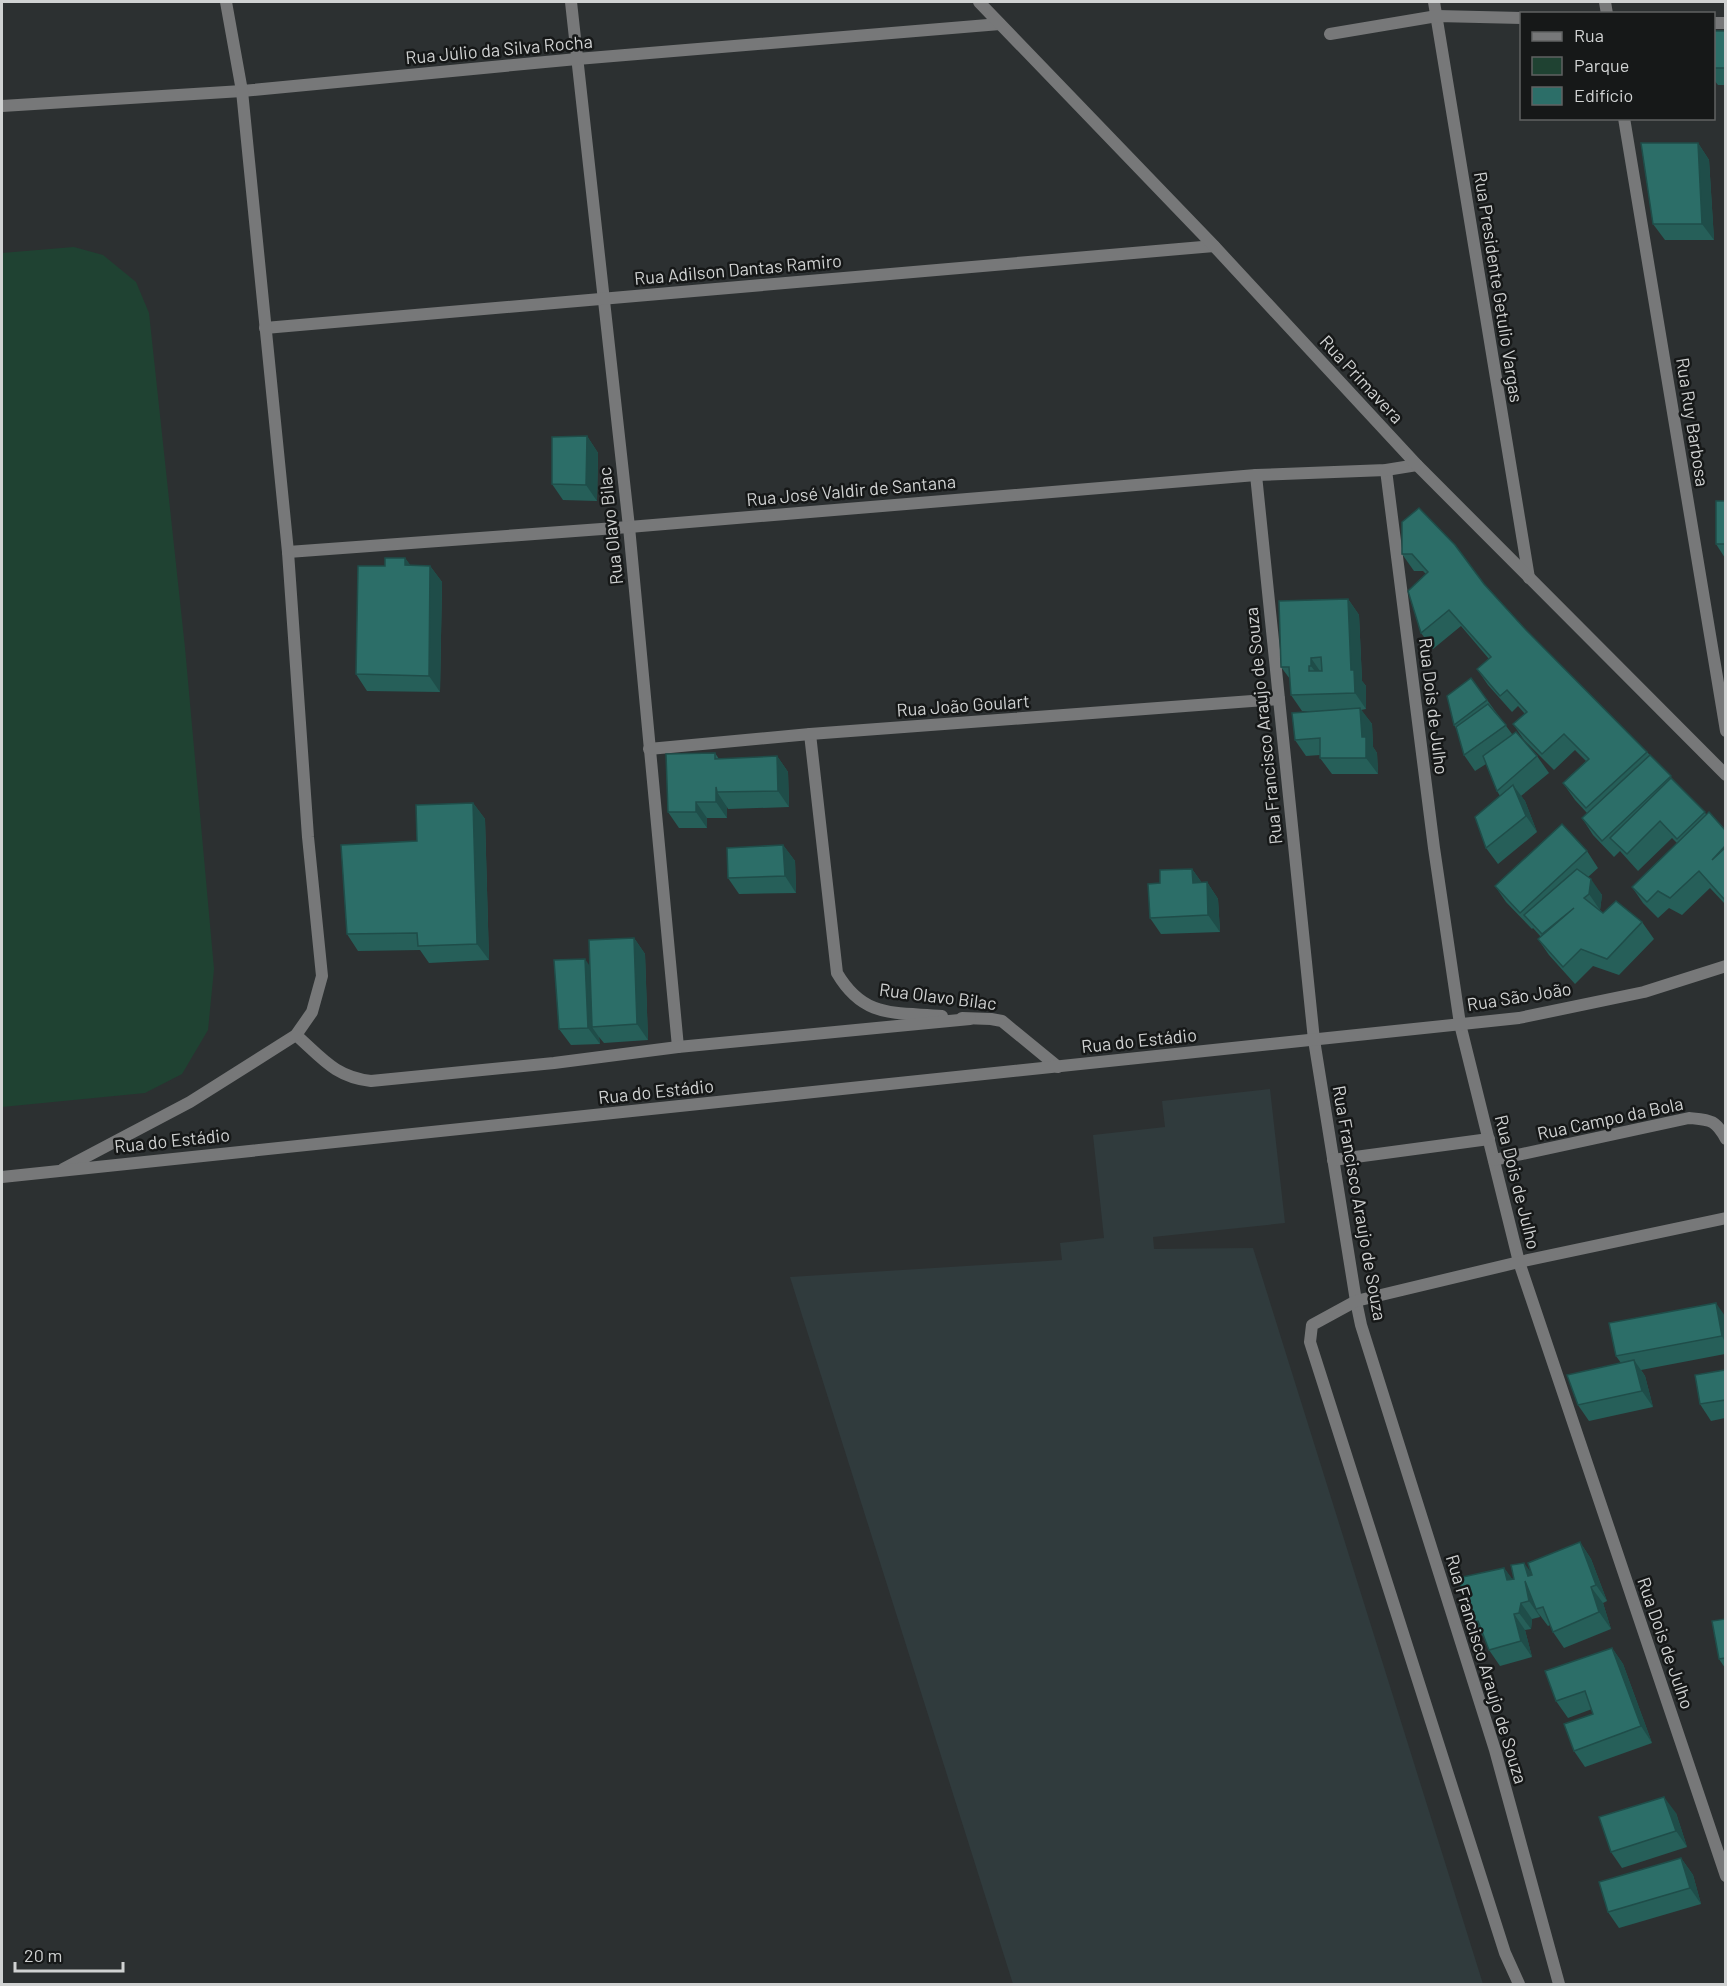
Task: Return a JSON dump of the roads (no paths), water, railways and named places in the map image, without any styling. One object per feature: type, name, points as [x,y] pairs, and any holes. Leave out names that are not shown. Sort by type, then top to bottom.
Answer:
[{"type":"street","points":[[63,1169],[190,1102],[296,1035],[312,1012],[322,976],[308,837],[288,552],[242,91],[226,2]]},
{"type":"street","name":"Rua Olavo Bilac","points":[[571,2],[629,527],[678,1047]]},
{"type":"street","name":"Rua Primavera","points":[[979,2],[1214,246],[1417,465],[1725,775]]},
{"type":"street","name":"Rua Presidente Getulio Vargas","points":[[1434,2],[1529,578]]},
{"type":"street","points":[[1330,34],[1437,16],[1520,18]]},
{"type":"street","name":"Rua Júlio da Silva Rocha","points":[[2,106],[242,91],[1000,24]]},
{"type":"street","name":"Rua Ruy Barbosa","points":[[1624,120],[1725,731]]},
{"type":"street","name":"Rua Adilson Dantas Ramiro","points":[[265,328],[1214,246]]},
{"type":"street","name":"Rua José Valdir de Santana","points":[[288,552],[629,527],[1256,475],[1386,470],[1417,465]]},
{"type":"street","name":"Rua Dois de Julho","points":[[1386,470],[1434,848],[1460,1024],[1519,1263],[1725,1876]]},
{"type":"street","name":"Rua Francisco Araujo de Souza","points":[[1256,475],[1314,1040],[1356,1301],[1368,1348],[1495,1750],[1559,1984]]},
{"type":"street","name":"Rua João Goulart","points":[[649,749],[810,734],[1279,699]]},
{"type":"street","name":"Rua Olavo Bilac","points":[[810,734],[837,973],[846,989],[862,1003],[878,1010],[1002,1021],[1058,1067]]},
{"type":"street","name":"Rua São João","points":[[1314,1040],[1519,1018],[1644,992],[1725,966]]},
{"type":"street","points":[[296,1035],[339,1072],[354,1079],[371,1081],[554,1063],[678,1047],[970,1019]]},
{"type":"street","name":"Rua do Estádio","points":[[2,1176],[1314,1040]]},
{"type":"street","name":"Rua Campo da Bola","points":[[1494,1160],[1689,1118],[1707,1120],[1718,1125],[1725,1139]]},
{"type":"street","points":[[1333,1160],[1489,1139]]},
{"type":"street","points":[[1519,1984],[1505,1953],[1310,1342],[1312,1325],[1356,1301],[1725,1218]]}]
